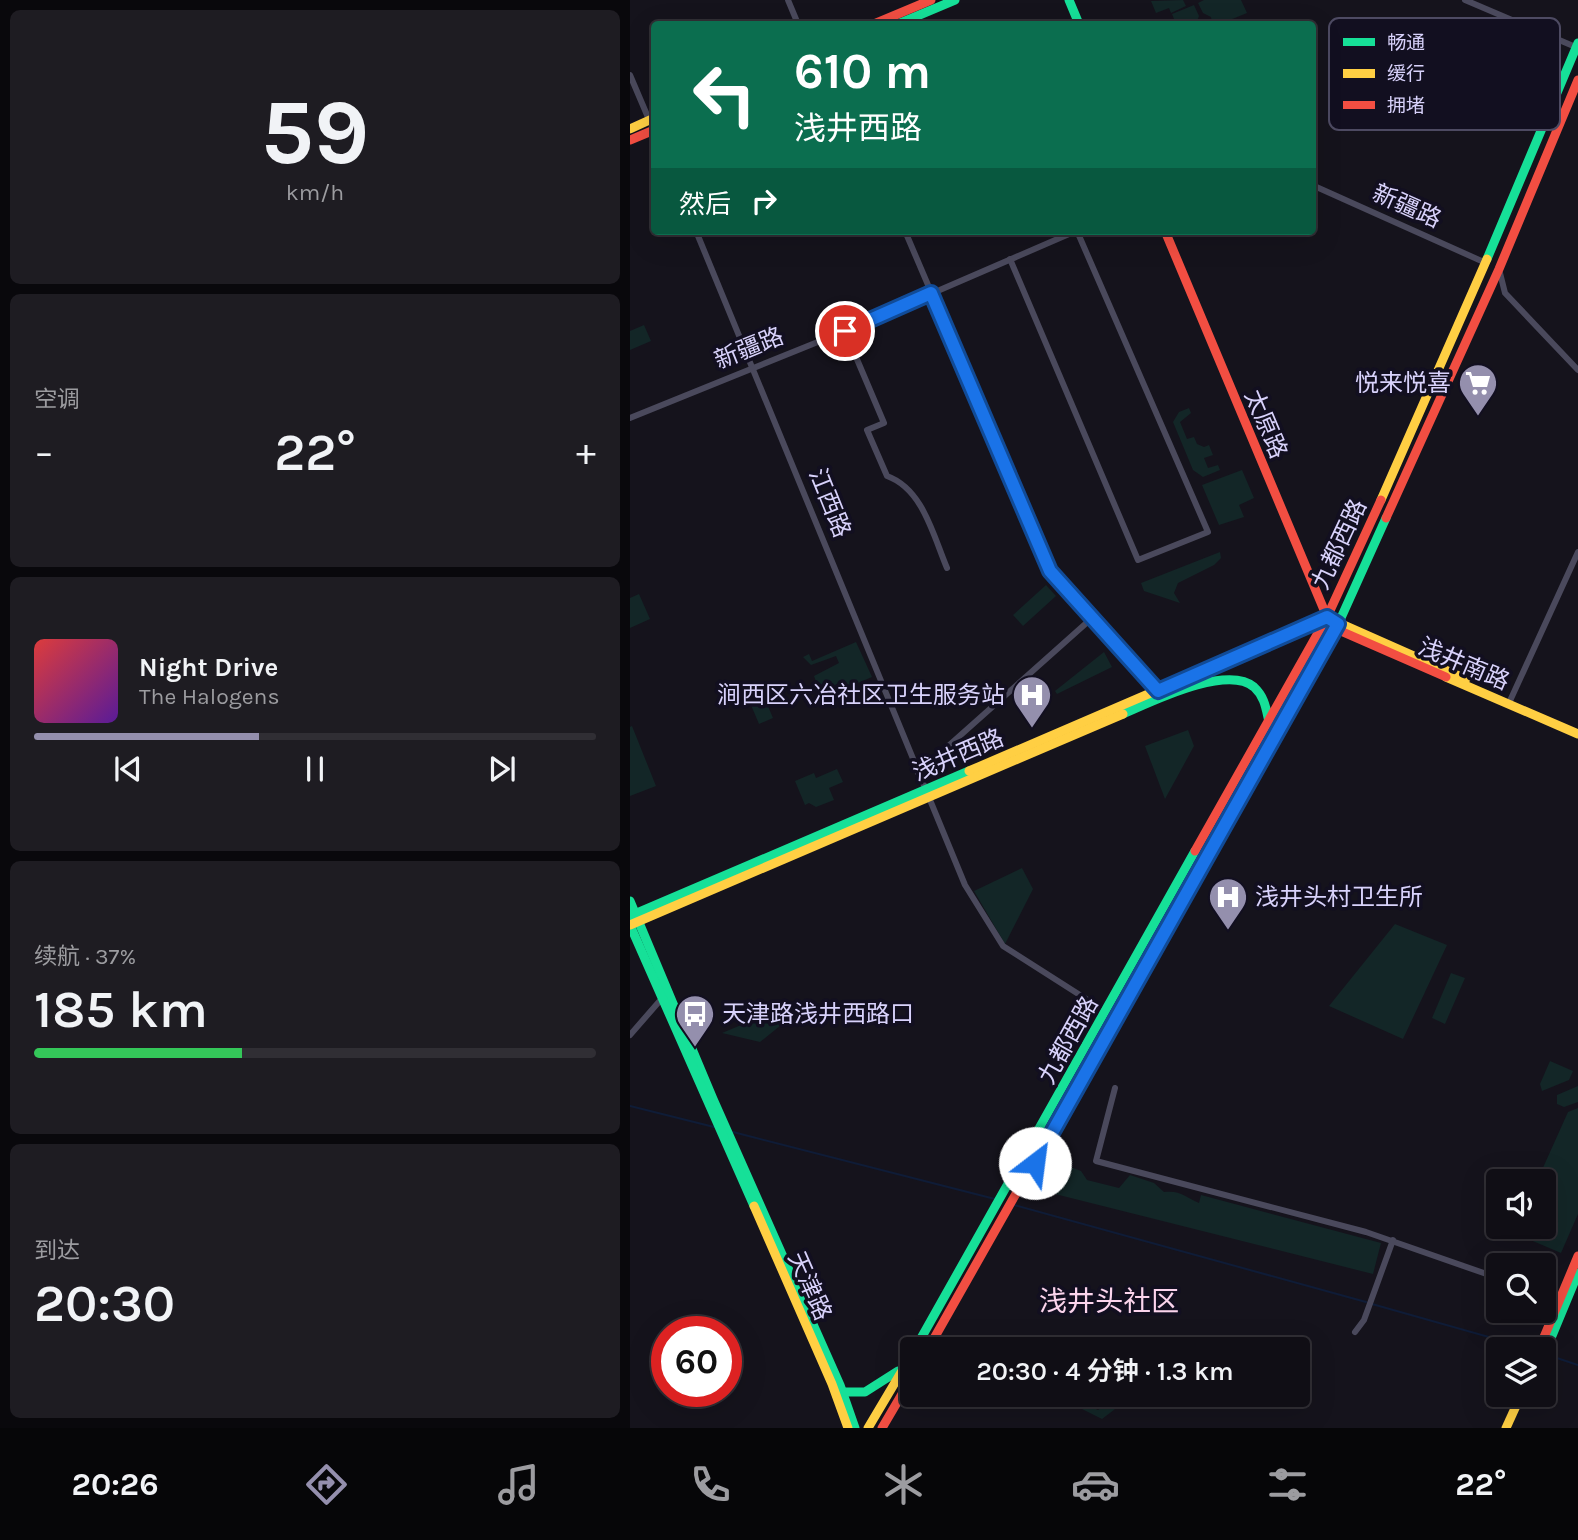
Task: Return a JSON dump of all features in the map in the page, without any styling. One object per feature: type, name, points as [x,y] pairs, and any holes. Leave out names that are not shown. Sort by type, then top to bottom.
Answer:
[{"type":"main road","points":[[881,21],[931,0]]},
{"type":"main road","points":[[905,21],[955,0]]},
{"type":"main road","points":[[1069,0],[1078,21]]},
{"type":"main road","name":"九都西路","points":[[1560,89],[1578,47]]},
{"type":"main road","name":"九都西路","points":[[1560,123],[1578,80]]},
{"type":"main road","points":[[630,129],[651,127]]},
{"type":"main road","points":[[630,140],[651,128]]},
{"type":"main road","name":"九都西路","points":[[922,1337],[1327,617],[1543,130]]},
{"type":"main road","name":"九都西路","points":[[935,1337],[1337,626],[1499,269],[1557,130]]},
{"type":"main road","name":"太原路","points":[[1167,235],[1327,617],[1337,626]]},
{"type":"main road","name":"浅井西路","points":[[633,920],[927,794],[1327,617]]},
{"type":"main road","name":"浅井南路","points":[[1337,626],[1510,701],[1578,734]]},
{"type":"main road","name":"浅井西路","points":[[927,794],[1211,680],[1231,678],[1247,681],[1259,690],[1269,722]]},
{"type":"main road","name":"浅井南路","points":[[1510,701],[1578,727]]},
{"type":"main road","points":[[630,901],[633,920],[703,1092],[738,1163]]},
{"type":"main road","points":[[665,996],[713,1099],[738,1163]]},
{"type":"main road","name":"天津路","points":[[738,1163],[842,1392],[855,1428]]},
{"type":"main road","name":"天津路","points":[[738,1163],[848,1428]]},
{"type":"main road","points":[[1548,1337],[1558,1303],[1578,1256]]},
{"type":"main road","points":[[1546,1337],[1578,1273]]},
{"type":"main road","points":[[842,1392],[856,1395],[869,1392],[900,1366]]},
{"type":"main road","points":[[868,1428],[900,1374]]},
{"type":"main road","points":[[882,1428],[900,1397]]},
{"type":"main road","points":[[1506,1428],[1516,1407]]},
{"type":"main road","points":[[1513,1428],[1522,1407]]},
{"type":"street","points":[[788,0],[797,21]]},
{"type":"street","points":[[1465,0],[1508,18]]},
{"type":"street","points":[[1560,40],[1578,47]]},
{"type":"street","points":[[630,75],[651,122]]},
{"type":"street","name":"新疆路","points":[[1316,187],[1486,263]]},
{"type":"street","name":"江西路","points":[[698,235],[964,885],[1003,946],[1094,1004]]},
{"type":"street","points":[[907,235],[1050,571],[1158,691]]},
{"type":"street","name":"新疆路","points":[[630,418],[845,331],[1067,235]]},
{"type":"street","points":[[1010,259],[1139,560],[1208,532],[1078,235]]},
{"type":"street","points":[[1499,269],[1504,293],[1578,370]]},
{"type":"street","points":[[845,331],[884,423],[867,430],[887,475],[902,481],[919,504],[947,568]]},
{"type":"street","points":[[1510,701],[1578,552]]},
{"type":"street","points":[[918,773],[1093,618]]},
{"type":"street","points":[[630,1035],[665,996]]},
{"type":"street","points":[[1115,1088],[1096,1161],[1393,1240],[1486,1274]]},
{"type":"street","points":[[1355,1332],[1364,1320],[1393,1240]]},
{"type":"green space","points":[[1183,0],[1186,6],[1171,13],[1169,8],[1156,13],[1151,1]]},
{"type":"green space","points":[[1204,0],[1241,0],[1247,13],[1227,21],[1212,21],[1198,3]]},
{"type":"green space","points":[[1194,5],[1199,16],[1197,21],[1175,21],[1172,14]]},
{"type":"green space","points":[[644,325],[651,341],[630,350],[630,331]]},
{"type":"green space","points":[[1189,408],[1191,413],[1180,422],[1187,439],[1194,437],[1197,444],[1204,447],[1209,445],[1213,455],[1204,458],[1208,468],[1218,465],[1220,470],[1203,477],[1193,470],[1173,422],[1179,412]]},
{"type":"green space","points":[[1242,470],[1254,498],[1239,505],[1244,517],[1219,525],[1202,485]]},
{"type":"green space","points":[[1220,552],[1221,558],[1214,565],[1178,583],[1174,593],[1180,603],[1144,591],[1141,583]]},
{"type":"green space","points":[[1046,585],[1056,596],[1023,626],[1013,615]]},
{"type":"green space","points":[[639,594],[650,619],[630,628],[630,598]]},
{"type":"green space","points":[[856,642],[872,677],[822,698],[814,676],[839,663],[836,656],[811,665],[803,657],[809,654],[812,661]]},
{"type":"green space","points":[[1104,652],[1112,667],[1057,694],[1055,691]]},
{"type":"green space","points":[[762,692],[773,718],[759,724],[748,698]]},
{"type":"green space","points":[[632,726],[656,786],[630,796],[630,727]]},
{"type":"green space","points":[[1188,730],[1194,746],[1165,799],[1145,746]]},
{"type":"green space","points":[[837,769],[843,782],[829,788],[834,800],[816,807],[809,803],[805,805],[795,781],[814,773],[816,778]]},
{"type":"green space","points":[[1022,868],[1033,889],[1005,944],[974,891]]},
{"type":"green space","points":[[1395,924],[1447,945],[1403,1039],[1329,1006]]},
{"type":"green space","points":[[1451,973],[1465,978],[1445,1024],[1432,1018]]},
{"type":"green space","points":[[789,1005],[796,1013],[760,1042],[722,1033]]},
{"type":"green space","points":[[1550,1061],[1573,1071],[1569,1080],[1542,1091],[1540,1084]]},
{"type":"green space","points":[[1578,1086],[1578,1102],[1564,1107],[1557,1104],[1557,1095]]},
{"type":"green space","points":[[1578,1108],[1578,1214],[1561,1253],[1528,1239],[1556,1239],[1556,1169],[1542,1169],[1568,1112]]},
{"type":"green space","points":[[1058,1162],[1081,1171],[1087,1180],[1119,1188],[1130,1175],[1154,1183],[1164,1192],[1179,1193],[1199,1203],[1201,1195],[1381,1243],[1373,1274],[1055,1194],[1057,1187],[1047,1181]]},
{"type":"green space","points":[[1078,1407],[1098,1410],[1102,1407],[1118,1407],[1102,1419]]},
{"type":"waterway","points":[[630,1106],[714,1127]]},
{"type":"waterway","points":[[733,1132],[995,1199]]},
{"type":"waterway","points":[[1014,1205],[1366,1302]]},
{"type":"waterway","points":[[1372,1304],[1489,1337]]},
{"type":"waterway","points":[[1556,1358],[1578,1365]]},
{"type":"traffic: fast","points":[[905,21],[955,0]]},
{"type":"traffic: fast","points":[[1069,0],[1078,21]]},
{"type":"traffic: fast","points":[[1560,86],[1578,43]]},
{"type":"traffic: fast","points":[[1487,259],[1541,130]]},
{"type":"traffic: fast","points":[[1170,922],[1336,629],[1386,518]]},
{"type":"traffic: fast","points":[[1123,714],[1189,687],[1226,680],[1242,681],[1254,687],[1263,699],[1269,722]]},
{"type":"traffic: fast","points":[[630,916],[969,771]]},
{"type":"traffic: fast","points":[[922,1337],[1195,851]]},
{"type":"traffic: fast","points":[[630,901],[713,1099],[840,1385],[855,1428]]},
{"type":"traffic: fast","points":[[630,925],[754,1206]]},
{"type":"traffic: fast","points":[[1551,1337],[1578,1273]]},
{"type":"traffic: fast","points":[[842,1392],[865,1392],[898,1371]]},
{"type":"traffic: slow","points":[[630,129],[651,119]]},
{"type":"traffic: slow","points":[[1381,500],[1487,259]]},
{"type":"traffic: slow","points":[[1335,621],[1466,679]]},
{"type":"traffic: slow","points":[[969,771],[1232,658]]},
{"type":"traffic: slow","points":[[1446,677],[1578,734]]},
{"type":"traffic: slow","points":[[630,925],[1123,714]]},
{"type":"traffic: slow","points":[[754,1206],[832,1384],[848,1428]]},
{"type":"traffic: slow","points":[[868,1428],[900,1374]]},
{"type":"traffic: slow","points":[[1506,1428],[1516,1407]]},
{"type":"traffic: jam","points":[[881,21],[931,0]]},
{"type":"traffic: jam","points":[[1560,123],[1578,80]]},
{"type":"traffic: jam","points":[[1386,518],[1499,269],[1557,130]]},
{"type":"traffic: jam","points":[[630,140],[651,131]]},
{"type":"traffic: jam","points":[[1167,235],[1327,617],[1336,629],[1446,677]]},
{"type":"traffic: jam","points":[[1195,851],[1327,617],[1381,500]]},
{"type":"traffic: jam","points":[[1232,658],[1327,617]]},
{"type":"traffic: jam","points":[[935,1337],[1170,922]]},
{"type":"traffic: jam","points":[[1544,1337],[1578,1256]]},
{"type":"traffic: jam","points":[[882,1428],[900,1397]]},
{"type":"place","name":"悦来悦喜","points":[[1478,417]]},
{"type":"place","name":"涧西区六冶社区卫生服务站","points":[[1032,729]]},
{"type":"place","name":"浅井头村卫生所","points":[[1228,931]]},
{"type":"place","name":"天津路浅井西路口","points":[[695,1048]]},
{"type":"district","name":"浅井头社区","points":[[1109,1301]]},
{"type":"route","points":[[845,331],[931,293],[1050,571],[1158,691],[1327,617],[1338,624],[1281,730],[1035,1163]]}]
